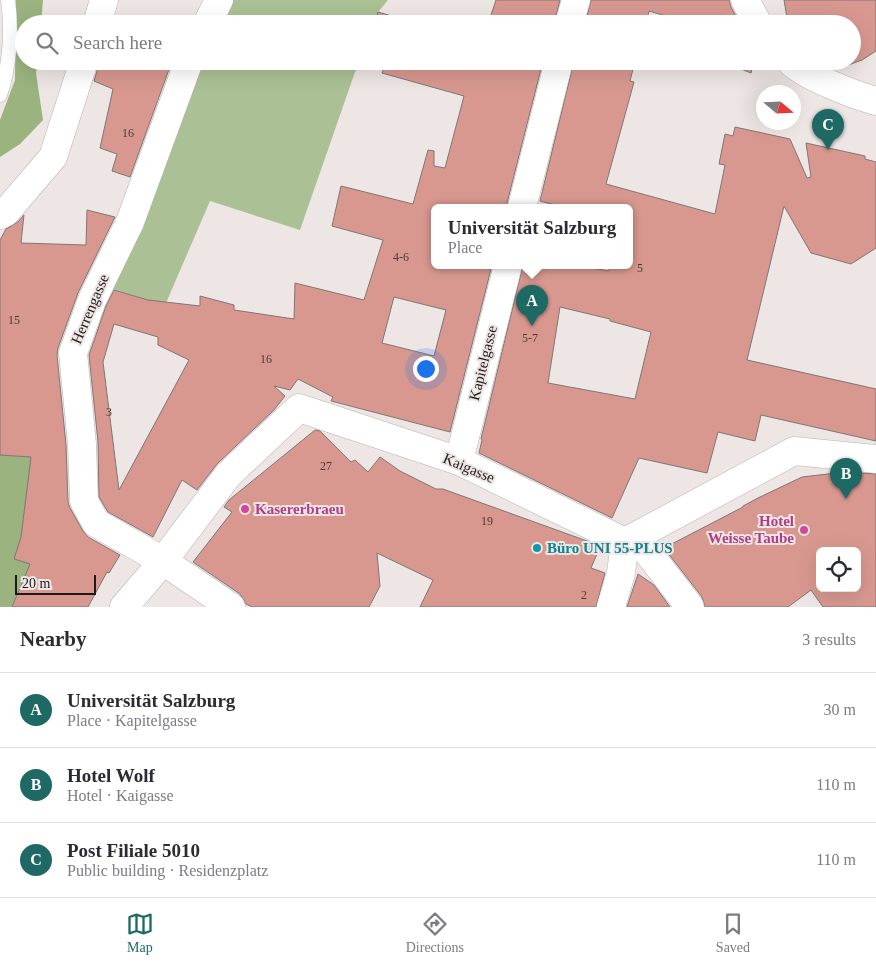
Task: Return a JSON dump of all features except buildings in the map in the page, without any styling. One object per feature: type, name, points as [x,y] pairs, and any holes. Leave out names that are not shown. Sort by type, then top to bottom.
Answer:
[{"type":"street","points":[[100,15],[104,0]]},
{"type":"street","points":[[212,15],[219,0]]},
{"type":"street","points":[[572,15],[576,0]]},
{"type":"street","points":[[745,0],[753,15]]},
{"type":"street","points":[[0,215],[6,212],[52,157],[81,70]]},
{"type":"street","name":"Herrengasse","points":[[186,70],[130,222],[92,300],[73,353],[82,444],[84,501],[96,523],[162,561],[231,607]]},
{"type":"street","points":[[523,204],[557,70]]},
{"type":"street","points":[[804,70],[819,79],[876,101]]},
{"type":"street","name":"Kapitelgasse","points":[[459,461],[507,269]]},
{"type":"street","name":"Kaigasse","points":[[124,607],[228,475],[299,408],[459,461],[630,540]]},
{"type":"street","points":[[610,607],[630,540],[794,451],[876,459]]},
{"type":"street","points":[[630,540],[690,607]]},
{"type":"lane","points":[[0,95],[4,82],[9,46],[8,0]]},
{"type":"green space","points":[[16,0],[43,0],[42,15],[16,15]]},
{"type":"green space","points":[[224,0],[388,0],[377,15],[218,15]]},
{"type":"green space","points":[[15,70],[36,70],[43,120],[20,144],[0,157],[0,120],[15,80]]},
{"type":"green space","points":[[197,70],[357,70],[300,230],[210,201],[166,303],[148,300],[106,287]]},
{"type":"green space","points":[[0,455],[31,456],[30,564],[12,607],[0,607]]},
{"type":"place","name":"Post Filiale 5010","points":[[828,150]]},
{"type":"place","name":"Universität Salzburg","points":[[532,326]]},
{"type":"place","name":"Hotel Wolf","points":[[846,499]]},
{"type":"place","name":"Kasererbraeu","points":[[245,509]]},
{"type":"place","name":"Hotel Weisse Taube","points":[[804,530]]},
{"type":"place","name":"Büro UNI 55-PLUS","points":[[537,548]]}]
